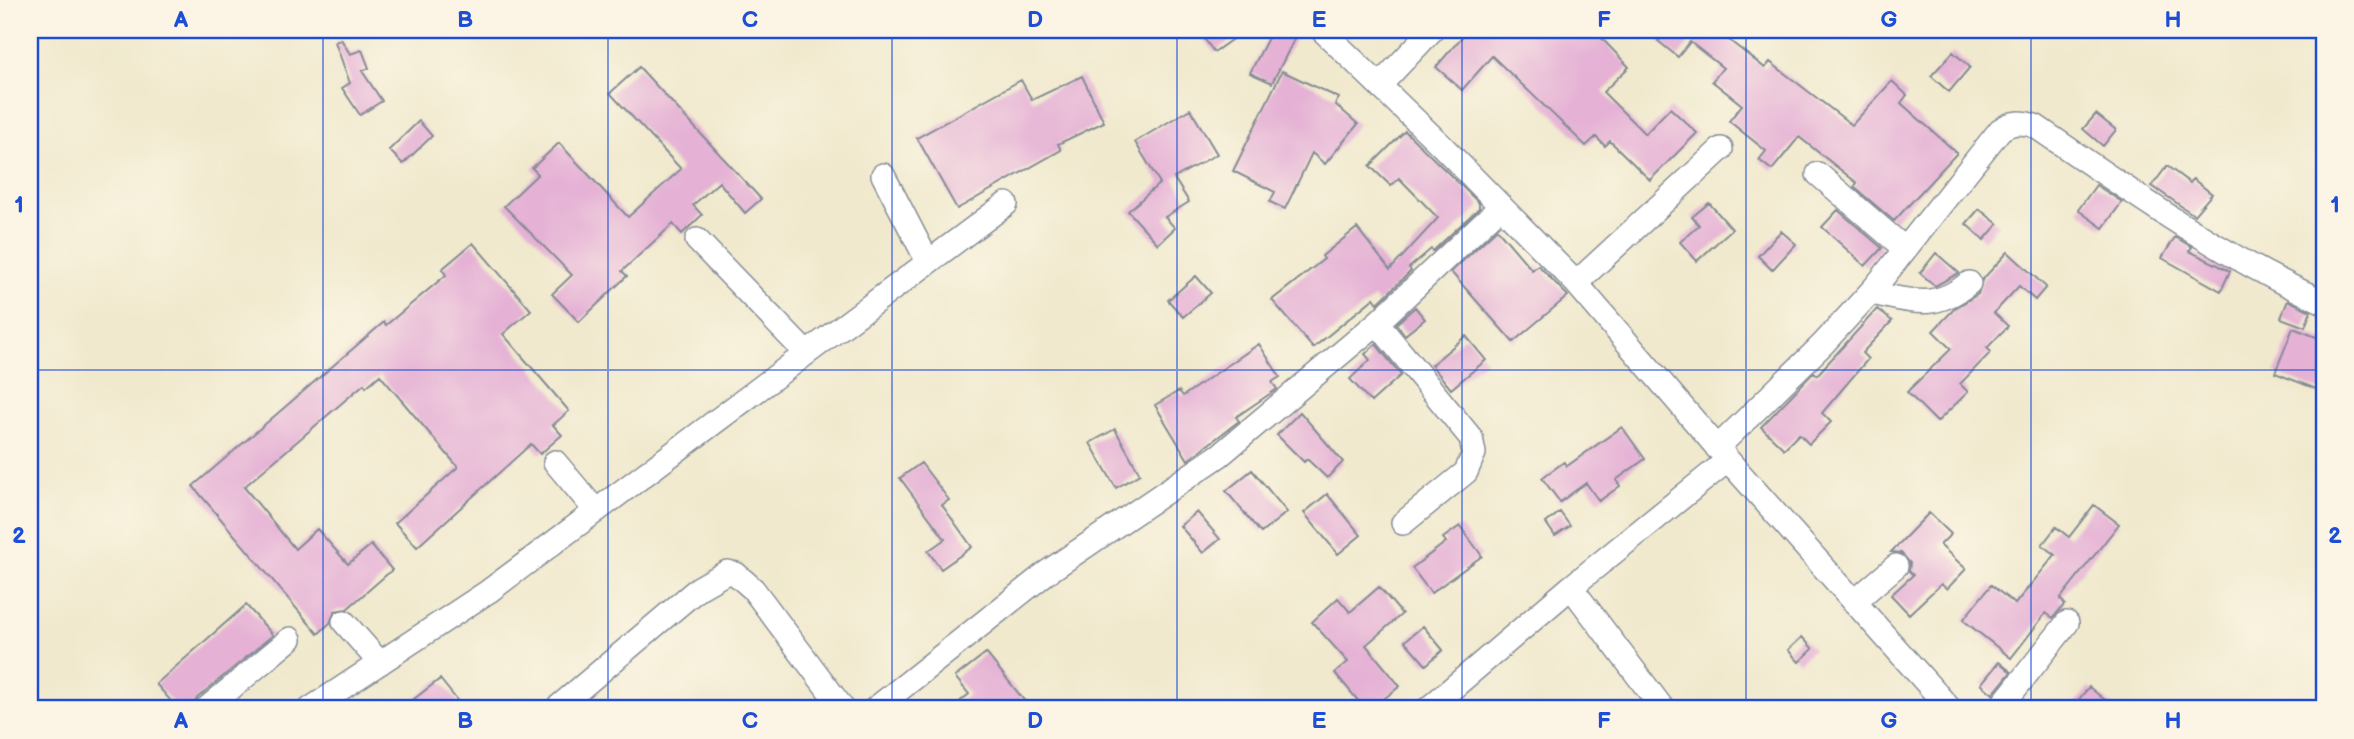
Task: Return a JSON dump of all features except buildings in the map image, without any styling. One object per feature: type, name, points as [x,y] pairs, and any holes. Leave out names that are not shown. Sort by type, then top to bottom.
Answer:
[{"type":"street","points":[[1322,30],[1576,283],[1722,454],[1950,709]]},
{"type":"street","points":[[1380,85],[1432,30]]},
{"type":"street","points":[[1428,709],[1722,454],[1870,293],[2000,130],[2021,122],[2035,126],[2211,246],[2269,278],[2324,302]]},
{"type":"street","points":[[1576,283],[1721,149]]},
{"type":"street","points":[[1818,174],[1905,249]]},
{"type":"street","points":[[883,175],[928,262]]},
{"type":"street","points":[[310,709],[489,591],[1006,204]]},
{"type":"street","points":[[875,709],[1046,573],[1220,455],[1377,323],[1501,206]]},
{"type":"street","points":[[697,240],[806,353]]},
{"type":"street","points":[[1870,293],[1915,301],[1941,301],[1950,298],[1969,283]]},
{"type":"street","points":[[1377,323],[1471,438],[1474,453],[1466,472],[1403,523]]},
{"type":"street","points":[[555,462],[596,510]]},
{"type":"street","points":[[1854,602],[1896,566]]},
{"type":"street","points":[[556,709],[699,587],[727,572],[736,574],[753,589],[843,709]]},
{"type":"street","points":[[1571,587],[1663,709]]},
{"type":"street","points":[[344,622],[380,663]]},
{"type":"street","points":[[1999,709],[2067,623]]},
{"type":"street","points":[[205,709],[290,639]]}]
